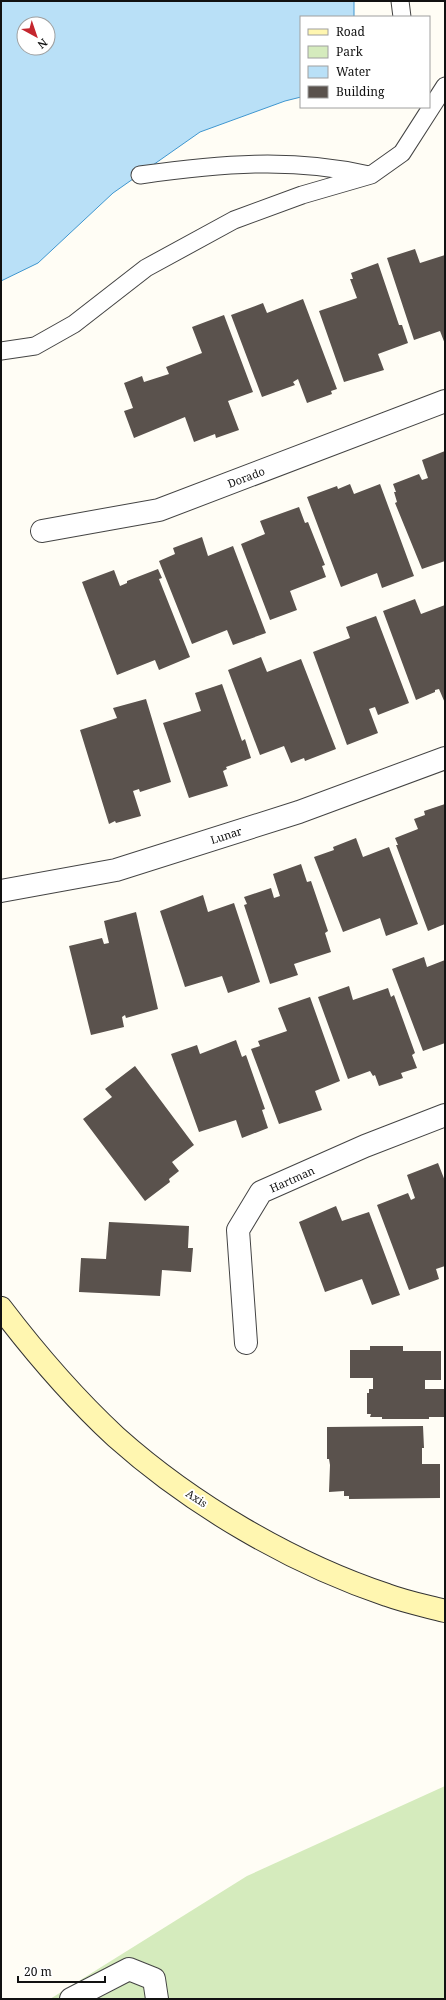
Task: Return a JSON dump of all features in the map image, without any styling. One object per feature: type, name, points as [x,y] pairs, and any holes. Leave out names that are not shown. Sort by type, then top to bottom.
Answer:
[{"type":"street","name":"Dorado","points":[[42,531],[159,510],[445,401]]},
{"type":"street","name":"Lunar","points":[[1,891],[116,870],[300,812],[445,758]]},
{"type":"street","name":"Hartman","points":[[246,1342],[238,1230],[261,1192],[365,1146],[445,1115]]},
{"type":"street","name":"Axis","points":[[1,1308],[25,1339],[74,1396],[117,1437],[175,1484],[239,1526],[309,1563],[386,1595],[445,1611]]},
{"type":"street","points":[[71,1999],[129,1969],[154,1979],[157,1999]]},
{"type":"lane","points":[[400,1],[402,16]]},
{"type":"lane","points":[[430,102],[437,89]]},
{"type":"lane","points":[[1,351],[35,346],[67,328],[146,268],[234,220],[302,195],[371,175],[402,152],[426,108]]},
{"type":"lane","points":[[140,175],[190,168],[251,164],[302,164],[332,166],[371,175]]},
{"type":"green space","points":[[445,1786],[445,1999],[50,1999],[247,1876]]},
{"type":"water","points":[[1,1],[354,1],[354,16],[300,16],[300,97],[285,101],[200,132],[113,193],[38,263],[1,281]]},
{"type":"building","points":[[415,249],[420,263],[445,255],[445,344],[440,331],[414,340],[387,258]]},
{"type":"building","points":[[378,263],[399,325],[402,325],[408,343],[378,354],[384,370],[344,382],[319,311],[357,298],[350,279],[353,279],[351,273]]},
{"type":"building","points":[[303,299],[337,389],[331,391],[332,394],[307,403],[298,379],[293,382],[295,385],[262,397],[231,315],[263,303],[267,313]]},
{"type":"building","points":[[224,315],[253,392],[228,401],[239,430],[216,438],[215,434],[194,442],[185,417],[134,438],[124,411],[133,408],[124,383],[142,376],[144,382],[169,374],[166,367],[202,353],[192,327]]},
{"type":"building","points":[[445,451],[445,561],[422,569],[395,503],[397,502],[394,492],[396,492],[393,484],[419,474],[422,480],[428,478],[422,460]]},
{"type":"building","points":[[350,484],[354,494],[380,484],[414,576],[382,588],[377,573],[341,587],[307,497],[337,486],[338,489]]},
{"type":"building","points":[[299,507],[305,523],[308,522],[325,565],[322,566],[326,577],[290,591],[297,610],[270,620],[241,544],[265,534],[260,521]]},
{"type":"building","points":[[202,537],[208,556],[233,546],[266,633],[233,645],[227,630],[192,644],[159,561],[175,554],[173,548]]},
{"type":"building","points":[[158,569],[162,578],[159,579],[190,657],[159,670],[155,660],[117,675],[82,582],[114,570],[120,586],[127,583],[127,581]]},
{"type":"building","points":[[415,599],[421,614],[445,605],[445,703],[439,689],[416,700],[383,611]]},
{"type":"building","points":[[376,616],[409,703],[378,715],[375,707],[369,709],[378,733],[347,745],[313,652],[350,638],[346,627]]},
{"type":"building","points":[[261,657],[267,672],[301,659],[336,749],[305,761],[304,758],[291,763],[284,746],[260,755],[228,670]]},
{"type":"building","points":[[222,684],[242,741],[245,739],[251,758],[226,767],[227,769],[223,771],[228,786],[189,798],[163,723],[201,711],[195,693]]},
{"type":"building","points":[[146,699],[171,782],[140,792],[139,789],[133,791],[141,816],[116,823],[115,821],[109,824],[80,730],[117,718],[113,708]]},
{"type":"building","points":[[445,804],[445,924],[428,931],[396,845],[398,845],[395,838],[418,829],[414,819],[425,815],[424,811]]},
{"type":"building","points":[[356,838],[363,857],[389,847],[418,924],[386,936],[380,918],[343,932],[314,857],[334,850],[333,847]]},
{"type":"building","points":[[301,864],[307,882],[311,881],[328,931],[325,933],[331,952],[294,964],[298,975],[270,984],[244,905],[247,904],[244,897],[271,888],[274,898],[280,896],[273,874]]},
{"type":"building","points":[[203,895],[208,912],[234,903],[260,982],[228,993],[222,976],[185,987],[160,911]]},
{"type":"building","points":[[136,912],[158,1009],[126,1018],[125,1015],[122,1017],[124,1027],[91,1035],[69,946],[102,938],[104,944],[109,943],[104,921]]},
{"type":"building","points":[[424,957],[427,967],[445,960],[445,1043],[423,1051],[392,969]]},
{"type":"building","points":[[349,986],[353,1000],[388,988],[391,997],[394,995],[415,1053],[412,1055],[417,1068],[401,1073],[403,1078],[379,1086],[375,1075],[373,1076],[370,1071],[348,1079],[318,997]]},
{"type":"building","points":[[310,997],[340,1081],[315,1091],[322,1110],[279,1124],[251,1049],[260,1046],[258,1041],[287,1031],[278,1008]]},
{"type":"building","points":[[236,1040],[242,1057],[246,1055],[265,1109],[262,1110],[268,1128],[242,1138],[236,1120],[199,1132],[171,1054],[197,1045],[200,1054]]},
{"type":"building","points":[[135,1066],[194,1145],[172,1162],[179,1171],[169,1179],[170,1182],[145,1201],[83,1119],[112,1097],[105,1089]]},
{"type":"building","points":[[438,1163],[445,1181],[445,1266],[436,1269],[439,1279],[409,1290],[377,1205],[408,1193],[411,1200],[415,1198],[407,1175]]},
{"type":"building","points":[[336,1206],[342,1221],[369,1212],[400,1295],[372,1305],[362,1279],[325,1292],[299,1222]]},
{"type":"building","points":[[109,1222],[189,1226],[188,1248],[193,1248],[191,1272],[162,1270],[160,1296],[79,1292],[81,1258],[106,1259]]},
{"type":"building","points":[[370,1346],[403,1346],[403,1351],[441,1351],[441,1380],[425,1380],[425,1389],[445,1389],[445,1417],[429,1417],[429,1419],[382,1419],[382,1417],[370,1417],[371,1414],[367,1414],[367,1393],[369,1393],[369,1389],[373,1389],[373,1378],[350,1378],[350,1350],[370,1350]]},
{"type":"building","points":[[423,1426],[424,1448],[422,1448],[422,1464],[440,1464],[440,1498],[349,1499],[349,1496],[344,1496],[344,1491],[329,1492],[330,1465],[329,1459],[327,1459],[327,1427]]}]
